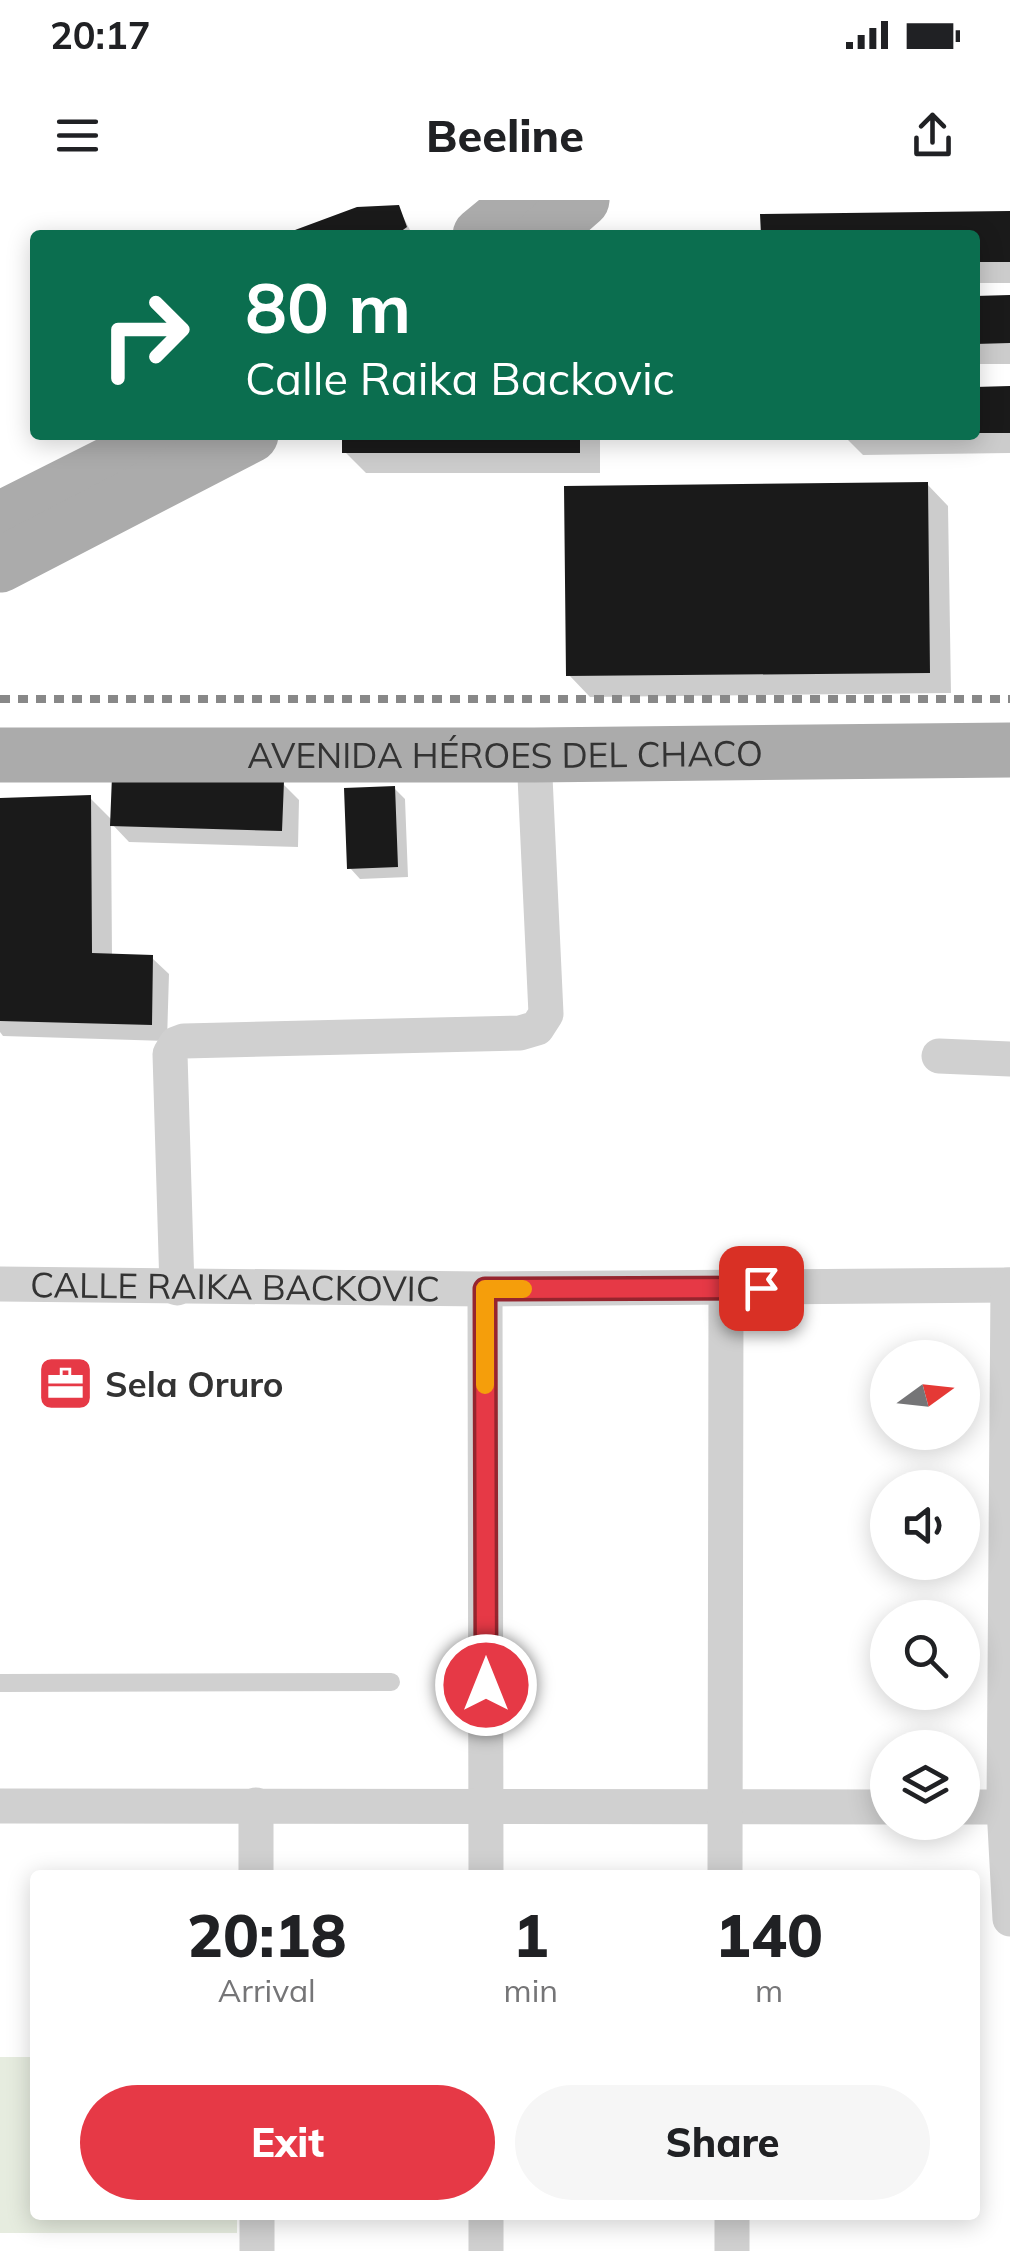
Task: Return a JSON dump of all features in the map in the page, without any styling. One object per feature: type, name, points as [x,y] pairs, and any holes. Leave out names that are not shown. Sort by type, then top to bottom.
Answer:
[{"type":"main road","points":[[486,230],[522,200]]},
{"type":"main road","points":[[548,230],[582,200]]},
{"type":"main road","points":[[0,519],[157,440]]},
{"type":"main road","points":[[0,565],[238,442]]},
{"type":"main road","name":"AVENIDA HÉROES DEL CHACO","points":[[0,755],[1010,750]]},
{"type":"street","points":[[177,1288],[170,1054],[176,1044],[520,1033],[537,1028],[546,1014],[534,755]]},
{"type":"street","points":[[939,1056],[1010,1059]]},
{"type":"street","name":"CALLE RAIKA BACKOVIC","points":[[0,1284],[485,1289],[1009,1285]]},
{"type":"street","points":[[1009,1285],[1010,1919]]},
{"type":"street","points":[[725,1870],[726,1288]]},
{"type":"street","points":[[485,1289],[486,1870]]},
{"type":"street","points":[[256,1805],[256,1870]]},
{"type":"street","points":[[0,1806],[870,1807]]},
{"type":"street","points":[[980,1807],[1007,1807]]},
{"type":"street","points":[[257,2220],[257,2251]]},
{"type":"street","points":[[486,2220],[486,2251]]},
{"type":"street","points":[[732,2220],[732,2251]]},
{"type":"lane","points":[[0,1683],[391,1682]]},
{"type":"shaded area","points":[[0,2057],[30,2057],[30,2220],[237,2220],[237,2233],[0,2233]]},
{"type":"building","points":[[399,205],[407,227],[295,230],[357,207]]},
{"type":"building","points":[[1010,211],[1010,262],[980,262],[980,230],[761,230],[760,214]]},
{"type":"building","points":[[1010,295],[1010,343],[980,344],[980,296]]},
{"type":"building","points":[[1010,386],[1010,433],[980,433],[980,387]]},
{"type":"building","points":[[342,440],[580,440],[580,453],[342,453]]},
{"type":"building","points":[[928,482],[930,673],[566,676],[564,486]]},
{"type":"building","points":[[112,776],[284,781],[282,831],[110,826]]},
{"type":"building","points":[[395,786],[398,867],[347,869],[344,788]]},
{"type":"building","points":[[91,795],[92,953],[153,955],[152,1025],[0,1021],[0,798]]},
{"type":"railway","points":[[0,699],[1010,699]]},
{"type":"slow traffic","points":[[485,1385],[485,1289],[523,1289]]},
{"type":"place","name":"Sela Oruro","points":[[66,1384]]},
{"type":"route","points":[[486,1685],[485,1289],[761,1288]]}]
